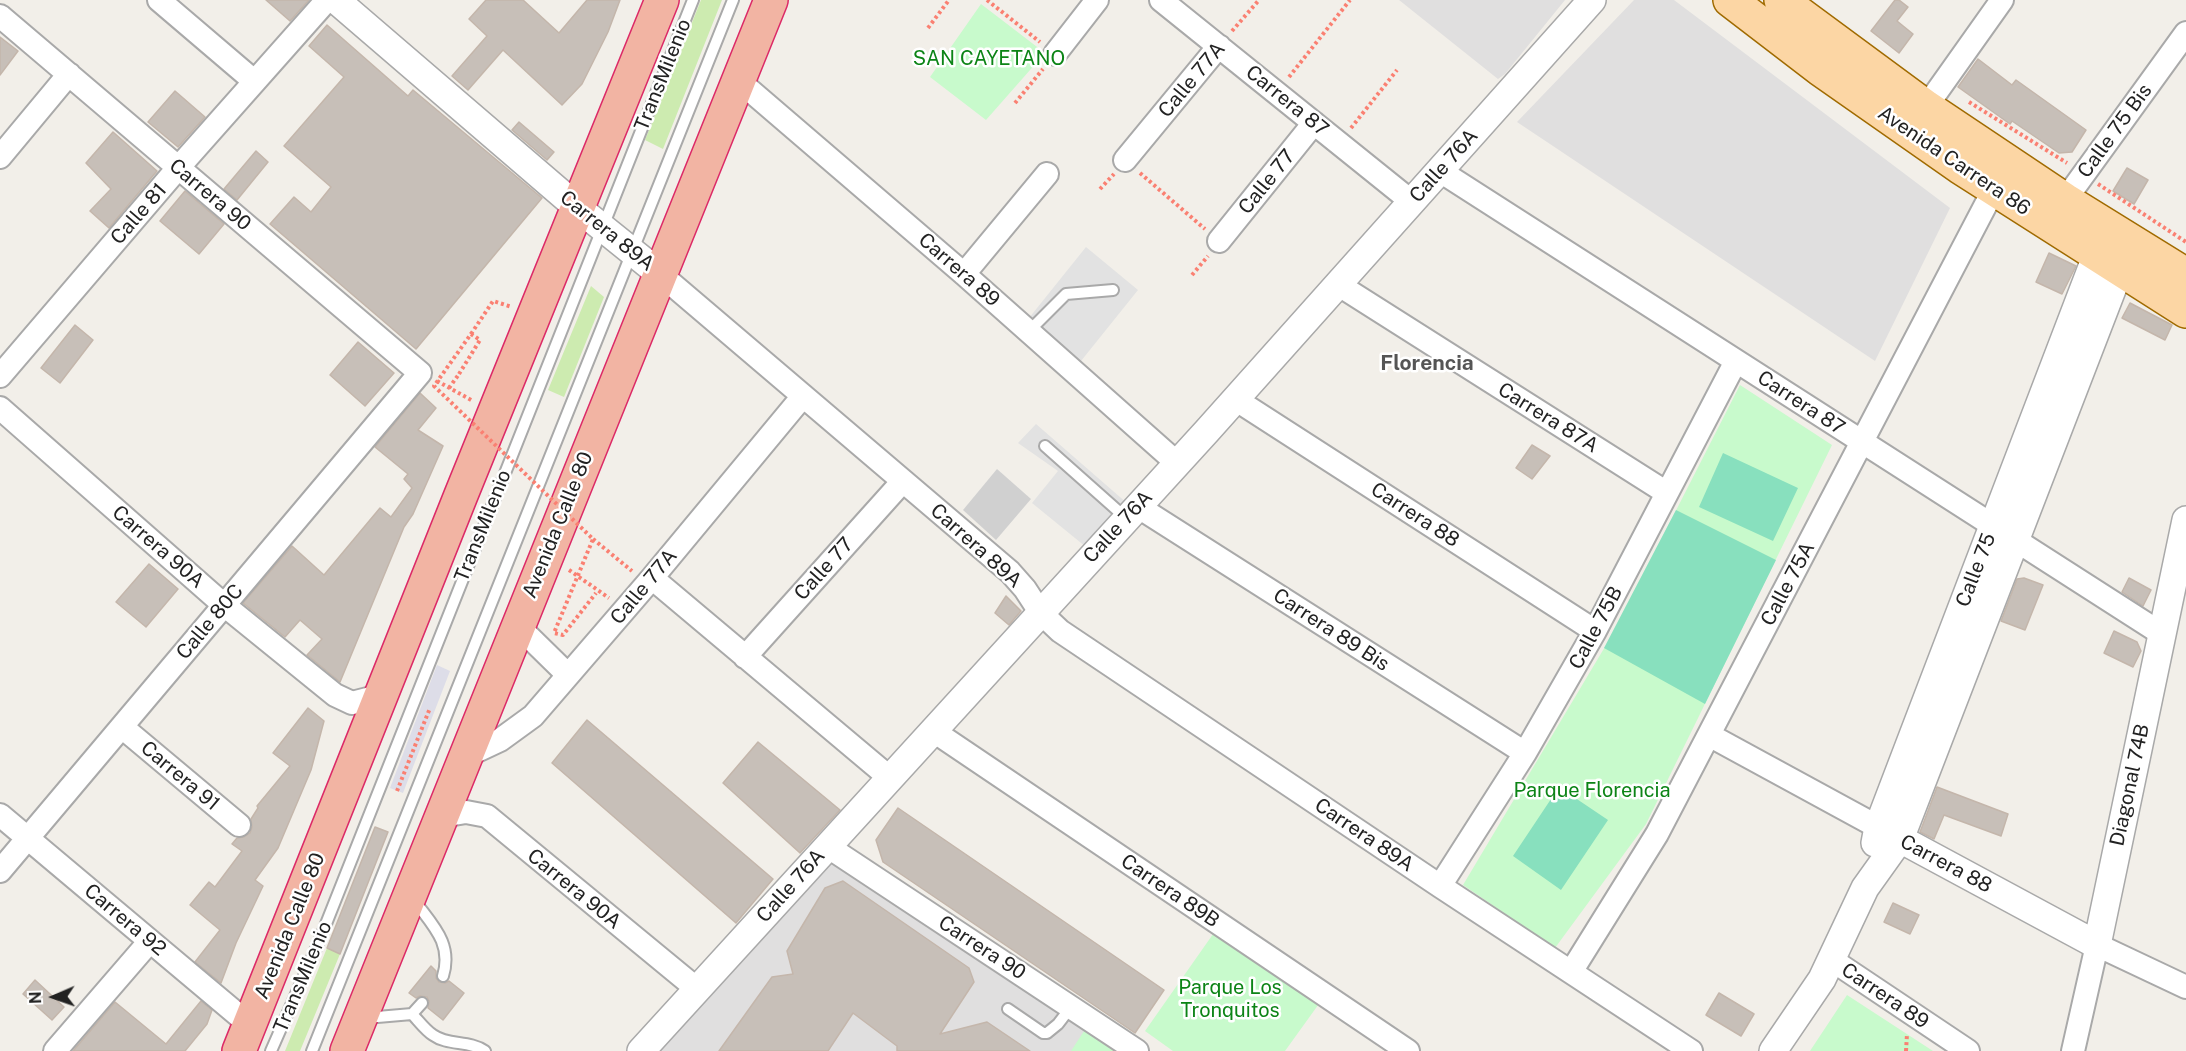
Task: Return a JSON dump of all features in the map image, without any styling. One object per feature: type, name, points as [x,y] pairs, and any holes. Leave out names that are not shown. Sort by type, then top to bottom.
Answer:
[{"type":"highway","name":"Avenida Calle 80","points":[[245,1038],[461,495],[590,218],[662,0]]},
{"type":"highway","name":"Avenida Calle 80","points":[[347,1051],[771,0]]},
{"type":"main road","name":"Avenida Carrera 86","points":[[1731,0],[1829,76],[1994,189],[2186,311]]},
{"type":"main road","name":"Avenida Carrera 86","points":[[1784,1],[1926,107],[2074,187],[2186,274]]},
{"type":"street","points":[[159,0],[254,81]]},
{"type":"street","name":"Calle 81","points":[[0,376],[178,168],[327,0]]},
{"type":"street","name":"Carrera 89A","points":[[336,0],[590,218],[660,274],[1010,572],[1025,588],[1040,612],[1060,631],[1691,1051]]},
{"type":"street","points":[[1055,54],[1097,0]]},
{"type":"street","name":"Carrera 87","points":[[1161,0],[1413,202]]},
{"type":"street","name":"Calle 76A","points":[[641,1051],[1339,285],[1440,171],[1514,82],[1592,0]]},
{"type":"street","points":[[1926,107],[2002,0]]},
{"type":"street","name":"Carrera 90","points":[[0,16],[420,373]]},
{"type":"street","name":"Calle 75 Bis","points":[[2074,187],[2186,33]]},
{"type":"street","name":"Calle 77A","points":[[1125,160],[1219,46]]},
{"type":"street","points":[[0,157],[69,75]]},
{"type":"street","name":"Carrera 89","points":[[738,80],[964,274],[1177,463]]},
{"type":"street","name":"Calle 77","points":[[1219,241],[1314,123]]},
{"type":"street","name":"Carrera 87","points":[[1440,171],[2162,634]]},
{"type":"street","points":[[964,274],[1047,174]]},
{"type":"street","points":[[2067,236],[2074,187]]},
{"type":"street","name":"Calle 75A","points":[[1571,972],[1657,834],[1994,189]]},
{"type":"street","name":"Calle 75","points":[[1773,1051],[1822,979],[1889,833],[2108,262]]},
{"type":"street","name":"Carrera 87A","points":[[1339,285],[1667,493]]},
{"type":"street","name":"Calle 75B","points":[[1440,886],[1526,753],[1595,631],[1736,361]]},
{"type":"street","name":"Calle 80C","points":[[0,871],[420,373]]},
{"type":"street","name":"Calle 77A","points":[[466,756],[500,740],[533,716],[652,578],[803,396]]},
{"type":"street","name":"Carrera 88","points":[[1235,399],[1595,631]]},
{"type":"street","name":"Carrera 90A","points":[[0,408],[224,605],[343,700],[352,703],[383,695]]},
{"type":"street","name":"Calle 77","points":[[746,657],[903,481]]},
{"type":"street","name":"Carrera 89 Bis","points":[[1132,512],[1526,753]]},
{"type":"street","name":"Diagonal 74B","points":[[2073,1051],[2186,520]]},
{"type":"street","points":[[652,578],[890,778]]},
{"type":"street","points":[[518,626],[568,675]]},
{"type":"street","name":"Carrera 91","points":[[122,727],[239,825]]},
{"type":"street","name":"Carrera 89B","points":[[932,730],[1408,1051]]},
{"type":"street","name":"Carrera 88","points":[[1709,735],[2097,945],[2186,987]]},
{"type":"street","name":"Carrera 90A","points":[[442,816],[466,812],[487,816],[697,989]]},
{"type":"street","name":"Carrera 92","points":[[0,815],[150,941],[245,1038]]},
{"type":"street","name":"Carrera 90","points":[[827,846],[1137,1051]]},
{"type":"street","points":[[55,1051],[150,941]]},
{"type":"street","name":"Carrera 89","points":[[1832,960],[1968,1051]]},
{"type":"lane","name":"TransMilenio","points":[[271,1051],[318,944],[590,218],[693,0]]},
{"type":"lane","name":"TransMilenio","points":[[312,1051],[734,0]]},
{"type":"lane","points":[[1029,331],[1066,294],[1113,290]]},
{"type":"lane","points":[[1045,446],[1132,512]]},
{"type":"lane","points":[[410,895],[446,946],[447,964],[443,976]]},
{"type":"lane","points":[[360,1018],[412,1014],[422,1003]]},
{"type":"lane","points":[[1008,1009],[1043,1033],[1047,1033],[1058,1024],[1071,1007]]},
{"type":"lane","points":[[412,1014],[432,1035],[441,1039],[476,1045],[485,1051]]},
{"type":"path","points":[[928,28],[949,0]]},
{"type":"path","points":[[987,0],[1055,54],[1015,103]]},
{"type":"path","name":"Calle 77A","points":[[1219,46],[1259,0]]},
{"type":"path","points":[[1277,93],[1350,0]]},
{"type":"path","points":[[1339,143],[1397,70]]},
{"type":"path","points":[[2049,151],[2074,187],[2186,242]]},
{"type":"path","points":[[1125,160],[1219,241]]},
{"type":"path","points":[[494,301],[434,386],[597,543],[629,568]]},
{"type":"path","points":[[449,388],[480,340],[473,332]]},
{"type":"path","points":[[420,373],[473,401]]},
{"type":"path","points":[[593,539],[554,633],[563,635],[597,592]]},
{"type":"path","points":[[546,554],[597,592],[625,609]]},
{"type":"path","points":[[397,790],[432,702]]},
{"type":"shaded area","points":[[1399,0],[1565,0],[1505,74],[1498,79]]},
{"type":"shaded area","points":[[1634,0],[1674,0],[1950,208],[1875,361],[1517,122]]},
{"type":"shaded area","points":[[1086,247],[1138,290],[1081,361],[1029,318]]},
{"type":"shaded area","points":[[1036,424],[1128,504],[1086,547],[1032,503],[1058,471],[1018,443]]},
{"type":"shaded area","points":[[997,469],[1031,499],[996,540],[963,510]]},
{"type":"shaded area","points":[[437,665],[450,671],[403,793],[390,788]]},
{"type":"shaded area","points":[[829,854],[1124,1051],[654,1051]]},
{"type":"green space","points":[[701,0],[722,0],[663,149],[645,140]]},
{"type":"green space","name":"SAN CAYETANO","points":[[981,4],[1045,53],[986,120],[930,77]]},
{"type":"green space","points":[[591,286],[604,297],[564,397],[548,390]]},
{"type":"green space","name":"Parque Florencia","points":[[1740,385],[1832,445],[1646,824],[1555,948],[1463,885],[1615,630]]},
{"type":"green space","points":[[1723,453],[1798,488],[1773,541],[1699,507]]},
{"type":"green space","points":[[1676,510],[1776,560],[1705,704],[1604,648]]},
{"type":"green space","points":[[1559,787],[1608,820],[1561,890],[1513,856]]},
{"type":"green space","name":"Parque Los Tronquitos","points":[[1218,927],[1321,1001],[1285,1051],[1173,1051],[1145,1031]]},
{"type":"green space","points":[[327,948],[340,954],[300,1051],[285,1051]]},
{"type":"green space","points":[[1847,995],[1933,1051],[1810,1051]]},
{"type":"green space","points":[[1086,1028],[1121,1051],[1071,1051]]},
{"type":"building","points":[[266,0],[309,0],[290,21]]},
{"type":"building","points":[[486,0],[523,0],[559,33],[587,0],[620,0],[608,32],[582,84],[562,105],[503,50],[468,90],[452,76],[487,36],[469,19]]},
{"type":"building","points":[[1895,0],[1899,0],[1908,7],[1897,21],[1913,34],[1899,53],[1871,31]]},
{"type":"building","points":[[327,25],[408,96],[413,90],[542,198],[416,349],[270,224],[294,197],[311,212],[331,187],[284,146],[344,77],[309,46]]},
{"type":"building","points":[[0,37],[18,51],[0,75]]},
{"type":"building","points":[[1978,59],[2012,85],[2016,80],[2086,130],[2072,152],[2059,153],[2012,121],[2010,124],[1958,87]]},
{"type":"building","points":[[175,91],[205,117],[178,147],[148,122]]},
{"type":"building","points":[[519,122],[554,152],[547,160],[512,130]]},
{"type":"building","points":[[113,132],[157,171],[109,228],[90,211],[111,189],[86,163]]},
{"type":"building","points":[[256,151],[268,162],[237,200],[224,189]]},
{"type":"building","points":[[2127,168],[2148,180],[2134,204],[2113,191]]},
{"type":"building","points":[[185,191],[224,224],[199,254],[160,221]]},
{"type":"building","points":[[2049,253],[2076,266],[2062,294],[2036,282]]},
{"type":"building","points":[[2130,303],[2172,325],[2165,340],[2122,318]]},
{"type":"building","points":[[75,325],[93,340],[60,383],[41,368]]},
{"type":"building","points":[[358,342],[394,373],[365,406],[330,375]]},
{"type":"building","points":[[420,393],[436,408],[418,430],[443,446],[413,514],[404,527],[340,682],[307,655],[322,639],[300,620],[285,637],[243,603],[292,546],[324,575],[380,508],[391,517],[412,488],[404,479],[408,474],[375,447]]},
{"type":"building","points":[[1532,445],[1550,456],[1532,479],[1516,468]]},
{"type":"building","points":[[149,564],[178,589],[146,627],[116,602]]},
{"type":"building","points":[[2024,578],[2043,585],[2025,630],[2001,621],[2017,579]]},
{"type":"building","points":[[2129,578],[2151,590],[2143,606],[2122,592]]},
{"type":"building","points":[[1006,596],[1021,611],[1009,625],[995,613]]},
{"type":"building","points":[[2114,631],[2137,642],[2141,651],[2133,667],[2104,653]]},
{"type":"building","points":[[308,708],[324,721],[311,770],[278,848],[255,880],[263,886],[236,943],[221,983],[195,962],[220,930],[190,905],[209,882],[215,887],[242,851],[232,844],[237,838],[250,833],[251,819],[257,806],[290,766],[273,753]]},
{"type":"building","points":[[587,720],[773,879],[736,923],[552,763]]},
{"type":"building","points":[[758,742],[840,810],[800,853],[723,783]]},
{"type":"building","points":[[1937,787],[2008,814],[2001,836],[1944,815],[1934,839],[1920,832]]},
{"type":"building","points":[[898,808],[1164,990],[1135,1033],[883,862],[876,840]]},
{"type":"building","points":[[375,827],[388,832],[340,954],[327,948]]},
{"type":"building","points":[[843,881],[969,968],[974,982],[940,1034],[987,1022],[1030,1051],[897,1051],[897,1046],[853,1013],[828,1051],[719,1051],[772,977],[793,974],[787,951],[825,888]]},
{"type":"building","points":[[1893,903],[1919,915],[1910,934],[1884,922]]},
{"type":"building","points":[[431,966],[436,971],[436,978],[439,982],[449,981],[464,993],[443,1020],[428,1008],[427,997],[416,998],[409,993]]},
{"type":"building","points":[[35,980],[64,1007],[52,1020],[23,994]]},
{"type":"building","points":[[1719,993],[1754,1014],[1741,1036],[1706,1015]]},
{"type":"building","points":[[201,1001],[212,1010],[207,1024],[185,1051],[73,1051],[115,1002],[166,1044]]},
{"type":"district","name":"Florencia","points":[[1427,364]]}]
